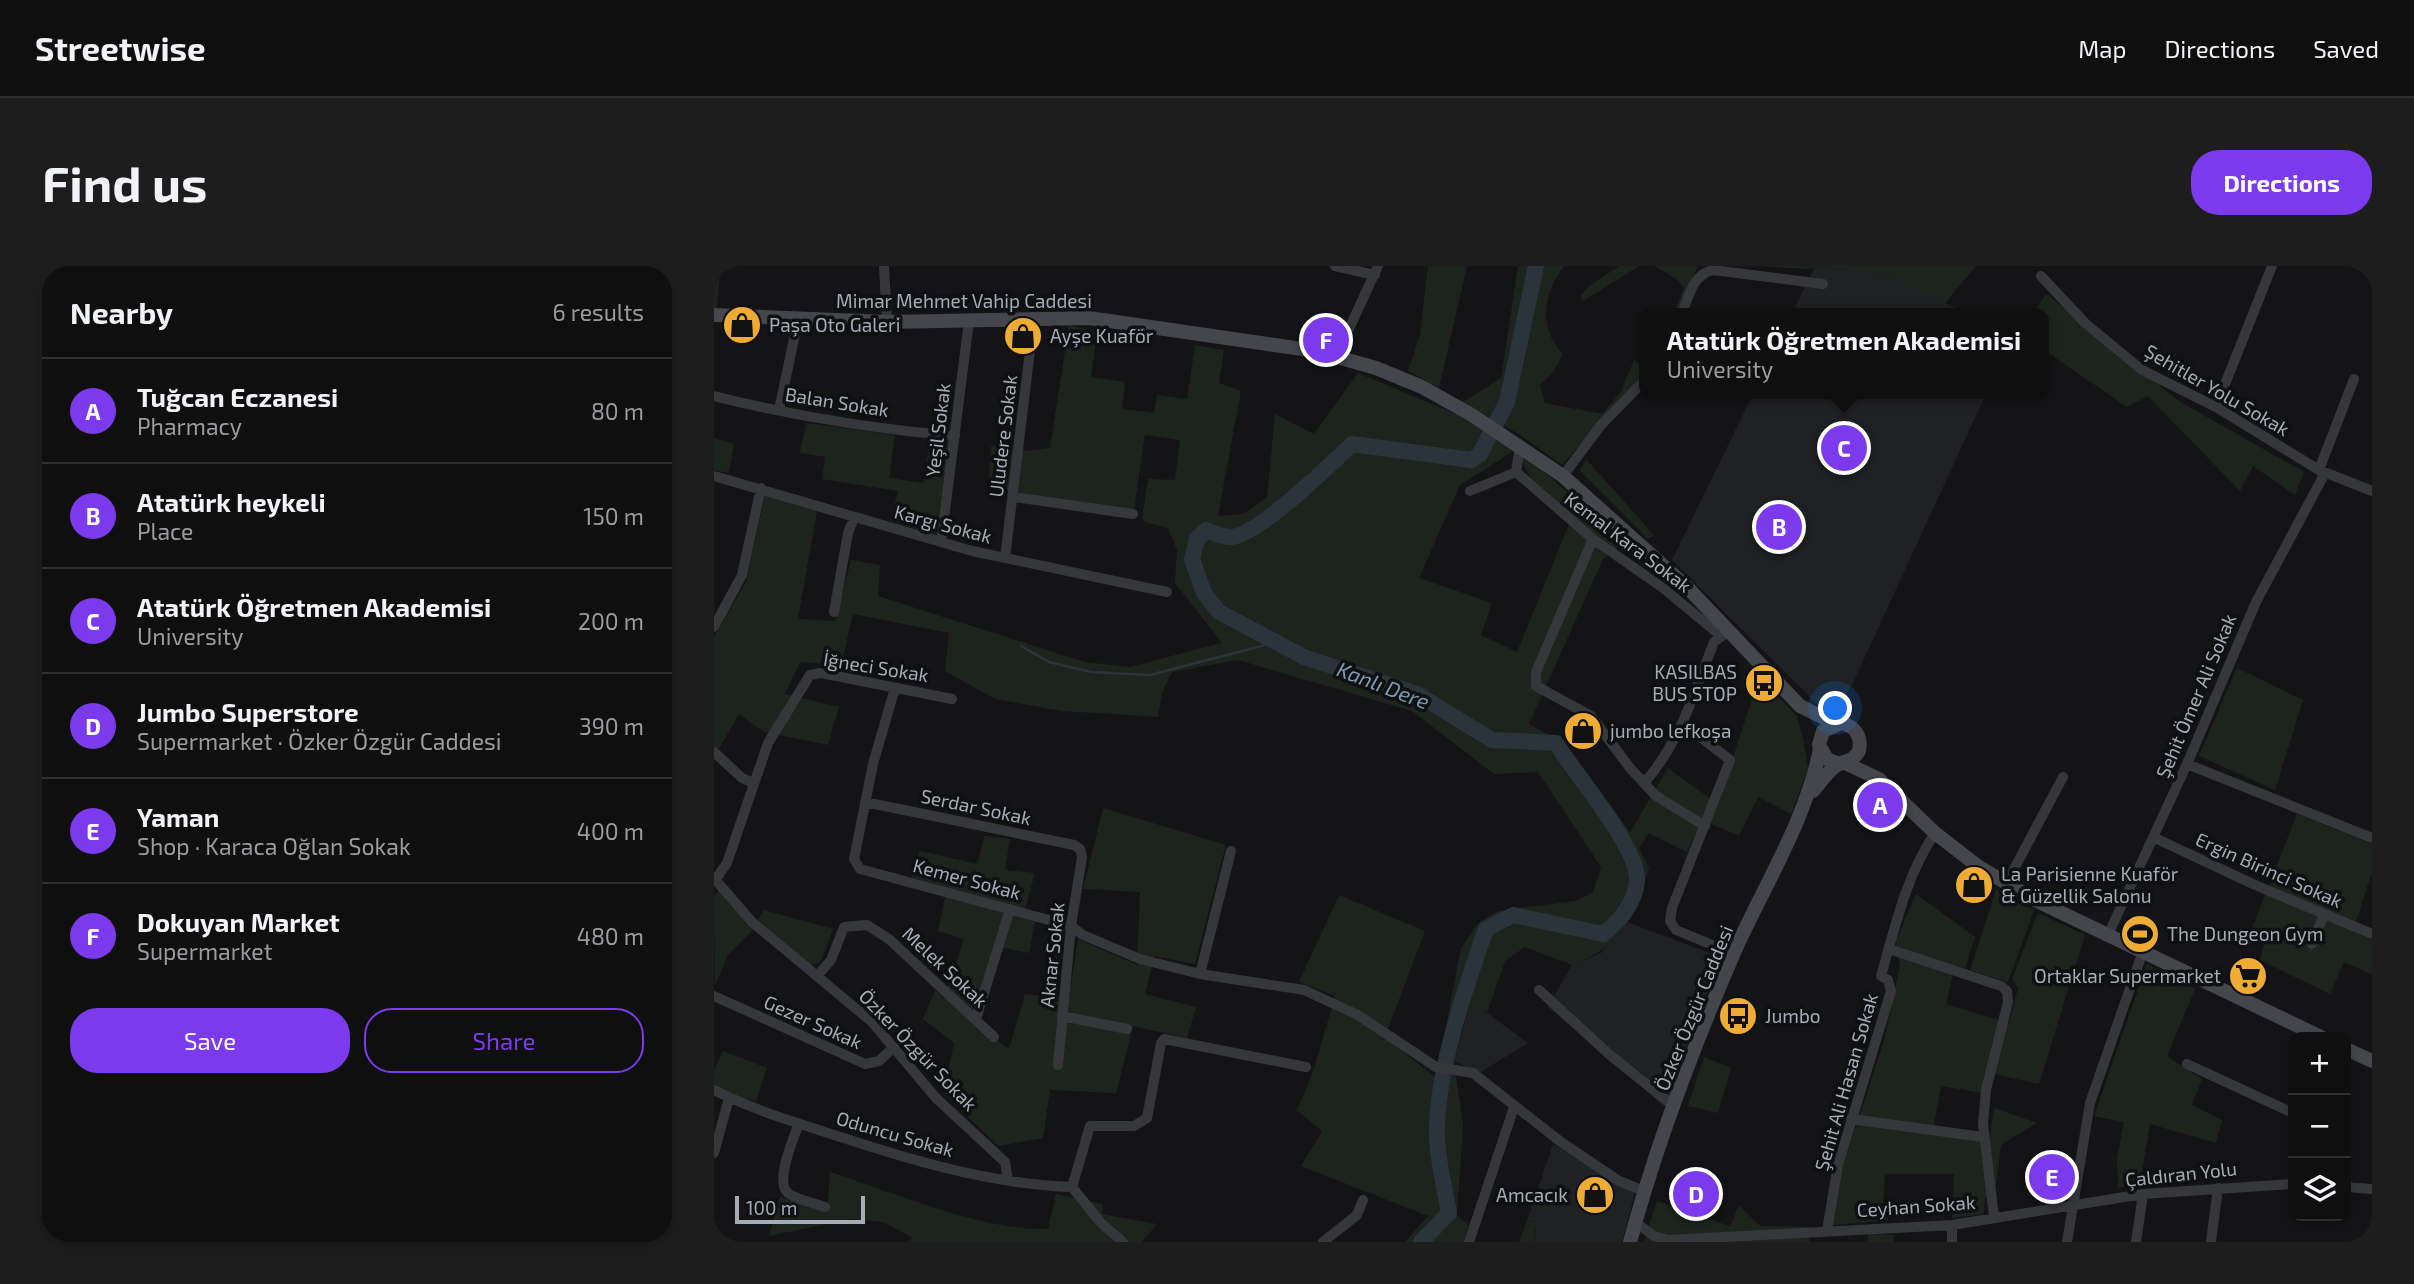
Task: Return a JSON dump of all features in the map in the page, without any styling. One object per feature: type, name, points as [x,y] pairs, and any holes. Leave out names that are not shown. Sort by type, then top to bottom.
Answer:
[{"type":"main road","name":"Mimar Mehmet Vahip Caddesi","points":[[714,315],[887,322],[1089,318],[1337,355],[1422,387],[1472,415],[1563,476],[1655,557],[1725,634],[1800,706],[1834,723]]},
{"type":"main road","name":"Mimar Mehmet Vahip Caddesi","points":[[1800,706],[1820,747]]},
{"type":"main road","points":[[1879,779],[1842,763],[1827,760],[1820,747],[1823,731],[1834,723],[1854,728],[1879,779],[1935,833],[2006,884],[2141,954],[2310,1032]]},
{"type":"main road","points":[[1842,763],[1856,756],[1860,745]]},
{"type":"main road","name":"Özker Özgür Caddesi","points":[[1630,1242],[1644,1191],[1734,954],[1810,794],[1820,747]]},
{"type":"main road","name":"Özker Özgür Caddesi","points":[[1810,794],[1842,763]]},
{"type":"main road","points":[[2351,1051],[2372,1061]]},
{"type":"street","points":[[884,266],[887,322]]},
{"type":"street","points":[[1335,266],[1376,270],[1337,355]]},
{"type":"street","points":[[2216,407],[2272,266]]},
{"type":"street","points":[[1684,308],[1697,277],[1713,270],[1824,284]]},
{"type":"street","name":"Şehitler Yolu Sokak","points":[[2041,276],[2085,323],[2142,369],[2216,407],[2322,472],[2372,491]]},
{"type":"street","name":"Uludere Sokak","points":[[1005,558],[1034,317]]},
{"type":"street","points":[[779,410],[798,320]]},
{"type":"street","name":"Yeşil Sokak","points":[[941,542],[969,321]]},
{"type":"street","name":"Şehit Ömer Ali Sokak","points":[[2107,937],[2187,764],[2256,602],[2322,472],[2354,379]]},
{"type":"street","points":[[1563,476],[1601,425],[1639,385]]},
{"type":"street","name":"Balan Sokak","points":[[714,396],[779,410],[955,436]]},
{"type":"street","points":[[1470,491],[1516,472],[1514,442]]},
{"type":"street","name":"Kemal Kara Sokak","points":[[1516,472],[1593,540],[1725,634]]},
{"type":"street","name":"Kargı Sokak","points":[[714,476],[941,542],[1167,592]]},
{"type":"street","points":[[714,627],[742,575],[761,488]]},
{"type":"street","points":[[1014,497],[1133,514]]},
{"type":"street","points":[[834,612],[848,533],[854,518]]},
{"type":"street","points":[[1593,540],[1536,672],[1536,686],[1591,716],[1656,796],[1704,826]]},
{"type":"street","points":[[1645,782],[1662,763],[1682,723],[1714,642],[1725,634]]},
{"type":"street","name":"İğneci Sokak","points":[[715,878],[727,863],[768,743],[810,675],[821,673],[952,699]]},
{"type":"street","points":[[865,802],[895,688]]},
{"type":"street","points":[[1682,723],[1730,761],[1670,921],[1676,930],[1734,954]]},
{"type":"street","points":[[714,752],[742,778],[753,783]]},
{"type":"street","points":[[2187,764],[2372,838]]},
{"type":"street","points":[[2006,884],[2063,778]]},
{"type":"street","name":"Serdar Sokak","points":[[865,802],[1074,845],[1080,849]]},
{"type":"street","name":"Kemer Sokak","points":[[865,802],[854,859],[855,865],[860,869],[1071,926],[1140,959],[1200,974],[1304,990],[1358,1015],[1436,1066],[1473,1073],[1514,1107]]},
{"type":"street","name":"Şehit Ali Hasan Sokak","points":[[1827,1230],[1833,1188],[1851,1119],[1891,991],[1888,981],[1881,976],[1913,873],[1935,833]]},
{"type":"street","name":"Ergin Birinci Sokak","points":[[2153,837],[2372,934]]},
{"type":"street","name":"Aknar Sokak","points":[[1058,1065],[1071,926],[1082,857],[1080,849]]},
{"type":"street","points":[[1200,974],[1231,851]]},
{"type":"street","name":"Özker Özgür Sokak","points":[[715,878],[752,922],[872,1022],[936,1098],[1005,1162],[1008,1180]]},
{"type":"street","points":[[976,1020],[1010,909]]},
{"type":"street","points":[[2312,944],[2324,914]]},
{"type":"street","name":"Melek Sokak","points":[[817,976],[831,960],[844,926],[867,925],[890,939],[994,1037]]},
{"type":"street","points":[[1889,949],[2001,986],[2007,991],[2008,1002],[1986,1090],[1983,1137],[1994,1217]]},
{"type":"street","points":[[2067,1242],[2090,1103],[2141,954]]},
{"type":"street","points":[[1539,990],[1610,1055],[1675,1107]]},
{"type":"street","name":"Gezer Sokak","points":[[714,996],[865,1065],[878,1061],[894,1047]]},
{"type":"street","points":[[1062,1016],[1127,1030]]},
{"type":"street","points":[[1123,1242],[1101,1223],[1072,1186],[1090,1126],[1134,1126],[1147,1118],[1164,1039],[1306,1066]]},
{"type":"street","points":[[2188,1064],[2288,1110]]},
{"type":"street","name":"Oduncu Sokak","points":[[714,1090],[729,1098],[872,1148],[1008,1180],[1072,1186]]},
{"type":"street","points":[[714,1153],[729,1098]]},
{"type":"street","points":[[1469,1242],[1514,1107],[1619,1181],[1644,1191]]},
{"type":"street","points":[[1851,1119],[1983,1137]]},
{"type":"street","points":[[799,1123],[782,1176],[783,1186],[788,1194],[825,1207]]},
{"type":"street","name":"Çaldıran Yolu","points":[[2073,1204],[2143,1194],[2288,1184]]},
{"type":"street","points":[[2351,1187],[2372,1189]]},
{"type":"street","points":[[2211,1242],[2218,1188]]},
{"type":"street","points":[[2136,1242],[2143,1194]]},
{"type":"street","points":[[1323,1242],[1357,1215],[1363,1200]]},
{"type":"street","name":"Ceyhan Sokak","points":[[1635,1222],[1654,1236],[1668,1240],[1952,1225],[2073,1204]]},
{"type":"street","points":[[1952,1225],[1952,1242]]},
{"type":"shaded area","points":[[714,266],[720,266],[717,308],[714,308]]},
{"type":"shaded area","points":[[1428,266],[1467,266],[1439,388],[1408,371],[1420,335]]},
{"type":"shaded area","points":[[1518,266],[1564,266],[1551,288],[1546,311],[1550,334],[1563,354],[1551,375],[1540,385],[1545,403],[1602,414],[1620,393],[1634,360],[1639,363],[1639,380],[1562,465],[1522,436],[1463,402],[1501,378]]},
{"type":"shaded area","points":[[1619,266],[1639,266],[1583,301],[1580,296],[1588,287]]},
{"type":"shaded area","points":[[1654,266],[1698,266],[1680,308],[1676,308],[1684,288],[1678,280]]},
{"type":"shaded area","points":[[1757,266],[1976,266],[1945,303],[1885,273],[1816,267],[1808,269]]},
{"type":"shaded area","points":[[1815,267],[1885,273],[1956,308],[1794,308]]},
{"type":"shaded area","points":[[2046,294],[2179,401],[2304,472],[2295,495],[2253,466],[2240,491],[2148,396],[2127,407],[2049,353],[2049,308],[2037,308]]},
{"type":"shaded area","points":[[1069,325],[1097,332],[1091,377],[1125,382],[1122,409],[1154,413],[1157,395],[1187,399],[1195,345],[1224,350],[1219,383],[1241,391],[1218,516],[1244,514],[1267,497],[1275,414],[1314,434],[1358,373],[1456,414],[1515,450],[1460,485],[1419,578],[1492,603],[1481,635],[1517,652],[1572,517],[1532,481],[1521,459],[1527,457],[1625,542],[1603,559],[1529,724],[1566,744],[1630,832],[1668,768],[1718,804],[1759,677],[1797,716],[1808,769],[1791,814],[1758,797],[1739,836],[1702,820],[1687,852],[1649,833],[1639,848],[1649,868],[1631,915],[1615,939],[1572,965],[1525,947],[1505,961],[1487,1013],[1469,1005],[1454,1061],[1463,1125],[1457,1215],[1469,1226],[1463,1242],[1405,1242],[1428,1216],[1301,1166],[1322,1131],[1297,1110],[1313,1072],[1335,996],[1299,982],[1339,895],[1425,931],[1385,1037],[1436,1078],[1461,948],[1479,922],[1498,911],[1575,901],[1593,892],[1601,867],[1538,772],[1494,774],[1412,711],[1238,660],[1172,672],[1163,690],[1158,717],[1062,711],[995,699],[945,671],[949,633],[853,614],[841,665],[800,662],[785,694],[839,707],[828,745],[764,732],[739,714],[714,757],[714,637],[746,582],[765,496],[817,511],[798,619],[835,621],[851,560],[880,565],[878,596],[1085,662],[1129,667],[1222,643],[1175,583],[1177,550],[1168,528],[1145,522],[1142,518],[1148,479],[1175,480],[1180,440],[1145,435],[1134,510],[988,488],[991,446],[1024,451],[1050,448]]},
{"type":"shaded area","points":[[1751,399],[1984,399],[1852,685],[1836,707],[1828,708],[1816,703],[1672,560]]},
{"type":"shaded area","points":[[806,423],[895,435],[889,478],[924,483],[930,439],[950,440],[936,535],[890,521],[898,491],[822,479],[825,457],[800,453]]},
{"type":"shaded area","points":[[714,438],[734,444],[729,473],[714,470]]},
{"type":"shaded area","points":[[1586,459],[1654,535],[1648,539],[1580,471]]},
{"type":"shaded area","points":[[2237,668],[2303,700],[2275,790],[2199,756]]},
{"type":"shaded area","points":[[1103,808],[1226,845],[1195,964],[1154,956],[1145,994],[1196,1007],[1187,1038],[1133,1026],[1116,1093],[1050,1090],[1043,1138],[998,1146],[943,1092],[954,1043],[923,1019],[935,990],[944,998],[964,939],[938,931],[947,888],[911,877],[920,851],[978,864],[984,836],[1010,839],[1005,870],[1035,873],[1023,917],[1035,922],[1029,953],[993,946],[973,1024],[1009,1049],[1025,994],[1069,999],[1078,939],[1137,965],[1140,892],[1083,889]]},
{"type":"shaded area","points":[[2297,814],[2372,844],[2372,872],[2353,931],[2372,940],[2372,974],[2344,962],[2330,994],[2260,960],[2266,936],[2252,928]]},
{"type":"shaded area","points":[[720,890],[755,928],[728,955],[715,986],[714,895]]},
{"type":"shaded area","points":[[1996,890],[2034,910],[2008,982],[1970,970]]},
{"type":"shaded area","points":[[1916,894],[1975,937],[1965,968],[1955,965],[1946,1004],[2009,1023],[2018,988],[2012,979],[2038,913],[2085,935],[2039,1084],[1985,1072],[1982,1093],[1941,1086],[1932,1135],[1989,1141],[1994,1108],[2037,1123],[2001,1145],[1995,1194],[1985,1198],[1984,1214],[1952,1218],[1954,1174],[1885,1174],[1882,1221],[1823,1226],[1884,1041],[1900,966],[1896,941]]},
{"type":"shaded area","points":[[764,910],[833,929],[820,963],[809,965],[757,921]]},
{"type":"shaded area","points":[[1627,922],[1720,957],[1665,1107],[1548,1007],[1572,965],[1601,953]]},
{"type":"shaded area","points":[[2147,964],[2195,989],[2167,1056],[2202,1079],[2192,1105],[2222,1120],[2216,1143],[2150,1124],[2140,1184],[2118,1188],[2117,1158],[2124,1122],[2094,1116]]},
{"type":"shaded area","points":[[1470,1004],[1528,1043],[1479,1073],[1454,1061]]},
{"type":"shaded area","points":[[723,1051],[767,1068],[756,1101],[734,1096],[714,1084],[714,1071]]},
{"type":"shaded area","points":[[1704,1057],[1731,1068],[1718,1113],[1688,1106]]},
{"type":"shaded area","points":[[1553,1144],[1635,1193],[1622,1242],[1534,1242],[1537,1222],[1527,1221]]},
{"type":"shaded area","points":[[830,1172],[965,1217],[1021,1228],[1048,1229],[1056,1194],[1103,1204],[1102,1214],[1157,1224],[1142,1242],[908,1242],[912,1238],[884,1222],[851,1219],[769,1236],[780,1197],[827,1212]]},
{"type":"shaded area","points":[[1657,1201],[1730,1226],[1739,1205],[1760,1226],[1809,1227],[1809,1242],[1644,1242]]},
{"type":"shaded area","points":[[1527,1221],[1537,1222],[1533,1242],[1519,1242]]},
{"type":"shaded area","points":[[1868,1234],[1894,1235],[1893,1242],[1867,1242]]},
{"type":"waterway","name":"Kanlı Dere","points":[[1421,1242],[1449,1213],[1437,1138],[1441,1087],[1453,1032],[1486,929],[1513,915],[1603,934],[1615,924],[1630,904],[1636,889],[1635,867],[1617,831],[1556,743],[1492,740],[1417,694],[1304,657],[1219,612],[1204,593],[1192,559],[1197,539],[1206,530],[1232,537],[1244,533],[1276,512],[1352,444],[1471,460],[1480,454],[1507,402],[1536,266]]},
{"type":"waterway","points":[[1021,646],[1049,662],[1091,672],[1150,675],[1277,642]]},
{"type":"place","name":"Paşa Oto Galeri","points":[[742,325]]},
{"type":"place","name":"Ayşe Kuaför","points":[[1023,336]]},
{"type":"place","name":"Dokuyan Market","points":[[1326,340]]},
{"type":"place","name":"Atatürk Öğretmen Akademisi","points":[[1844,448]]},
{"type":"place","name":"Atatürk heykeli","points":[[1779,527]]},
{"type":"place","name":"KASILBAS BUS STOP","points":[[1764,683]]},
{"type":"place","name":"jumbo lefkoşa","points":[[1583,731]]},
{"type":"place","name":"Tuğcan Eczanesi","points":[[1880,805]]},
{"type":"place","name":"La Parisienne Kuaför & Güzellik Salonu","points":[[1974,885]]},
{"type":"place","name":"The Dungeon Gym","points":[[2140,934]]},
{"type":"place","name":"Ortaklar Supermarket","points":[[2248,976]]},
{"type":"place","name":"Jumbo","points":[[1738,1016]]},
{"type":"place","name":"Yaman","points":[[2052,1177]]},
{"type":"place","name":"Jumbo Superstore","points":[[1696,1194]]},
{"type":"place","name":"Amcacık","points":[[1595,1195]]}]
